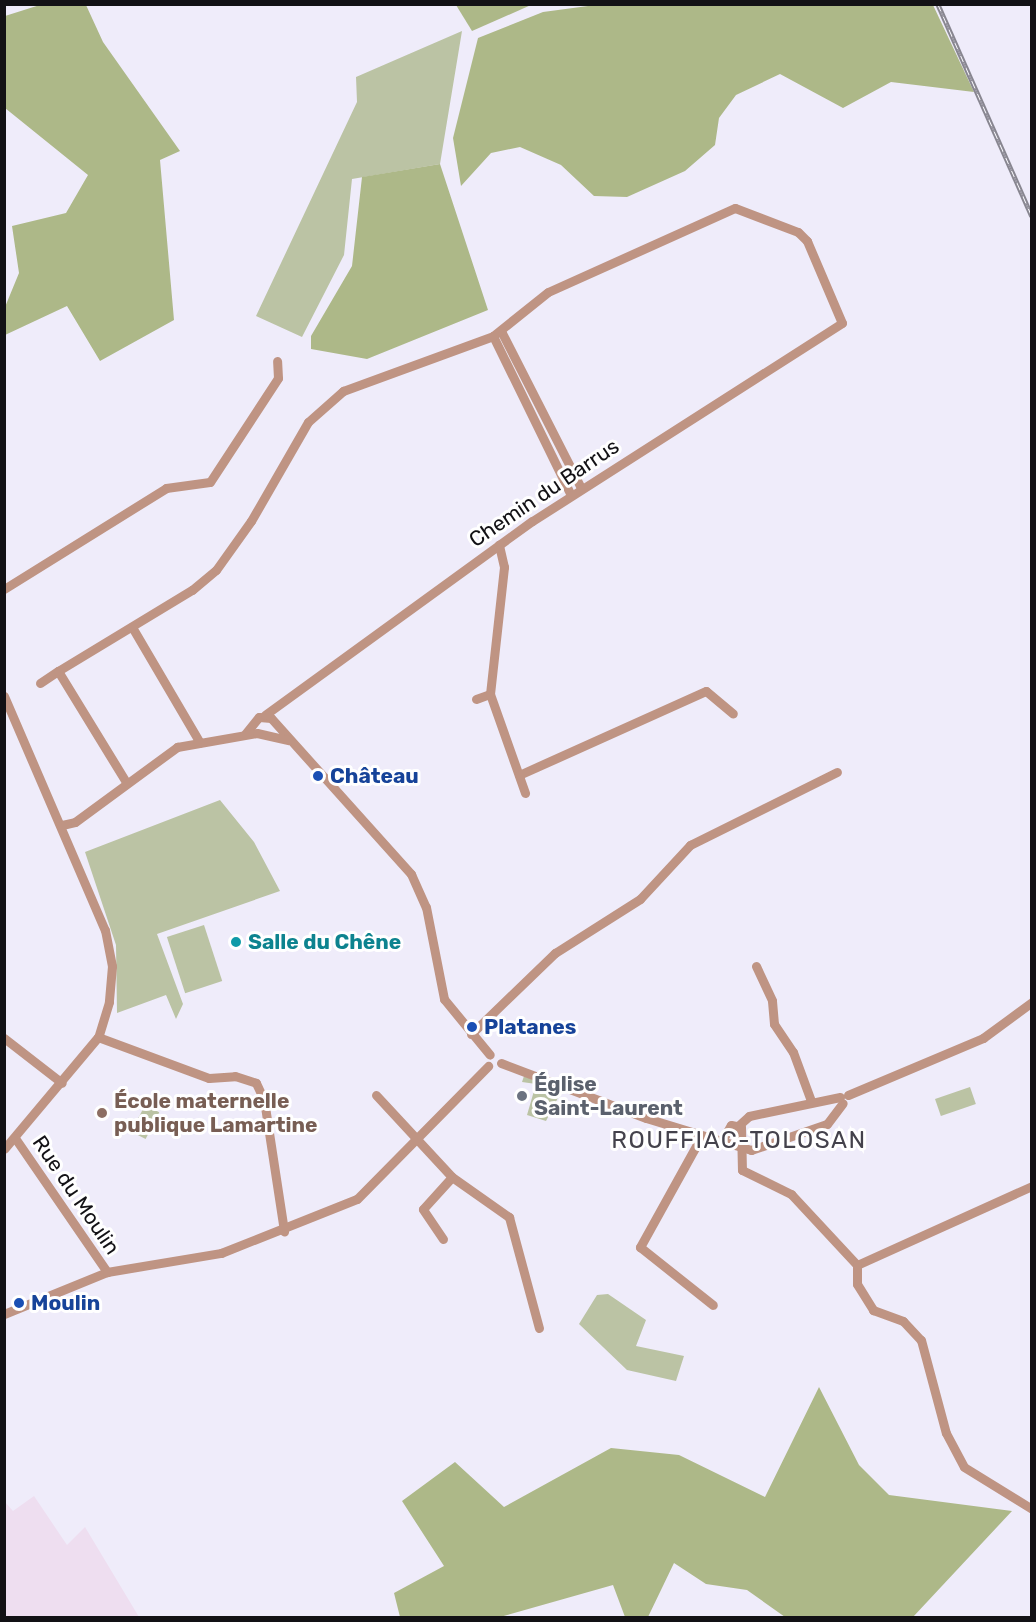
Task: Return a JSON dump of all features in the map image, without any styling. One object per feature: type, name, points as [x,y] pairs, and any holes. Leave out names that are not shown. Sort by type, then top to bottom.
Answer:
[{"type":"street","name":"Chemin du Barrus","points":[[270,719],[277,707],[580,488],[843,323],[831,289],[798,232],[735,208],[548,292],[497,334]]},
{"type":"street","points":[[497,334],[580,488]]},
{"type":"street","points":[[497,334],[571,495]]},
{"type":"street","points":[[40,683],[132,627],[216,570],[251,521],[308,422],[342,390],[497,334]]},
{"type":"street","points":[[4,590],[166,488],[210,482],[279,378],[277,361]]},
{"type":"street","points":[[499,545],[504,567],[490,694],[525,793]]},
{"type":"street","points":[[132,627],[200,743]]},
{"type":"street","points":[[58,671],[126,782]]},
{"type":"street","points":[[519,774],[706,691],[733,714]]},
{"type":"street","points":[[476,699],[490,694]]},
{"type":"street","points":[[4,696],[62,825],[111,955],[110,996],[98,1037],[62,1083],[4,1149]]},
{"type":"street","points":[[245,734],[256,723],[270,719]]},
{"type":"street","points":[[264,733],[270,719]]},
{"type":"street","points":[[270,719],[411,874],[426,907],[441,990],[471,1034],[490,1055],[501,1063],[701,1137],[751,1150],[827,1124],[844,1098]]},
{"type":"street","points":[[256,723],[264,733]]},
{"type":"street","points":[[62,825],[75,822],[160,757],[200,743],[245,734],[264,733],[293,743]]},
{"type":"street","points":[[471,1034],[555,953],[598,930],[640,899],[690,845],[837,772]]},
{"type":"street","points":[[756,966],[772,1001],[774,1024],[792,1052],[811,1101]]},
{"type":"street","points":[[722,1141],[728,1128],[739,1125],[749,1116],[811,1101],[844,1098],[983,1038],[1032,1002]]},
{"type":"street","points":[[98,1037],[208,1078],[235,1076],[256,1083],[264,1100],[284,1231]]},
{"type":"street","points":[[4,1038],[62,1083]]},
{"type":"street","points":[[4,1314],[107,1272],[221,1253],[284,1231],[357,1199],[488,1066],[490,1055]]},
{"type":"street","points":[[488,1066],[496,1069],[501,1063]]},
{"type":"street","points":[[376,1095],[415,1141],[452,1177],[509,1217],[539,1328]]},
{"type":"street","points":[[739,1125],[740,1146],[746,1175],[791,1194],[857,1265],[857,1284],[873,1310],[903,1321],[921,1340],[957,1457],[980,1480],[1032,1509]]},
{"type":"street","points":[[701,1137],[640,1247],[712,1305]]},
{"type":"street","name":"Rue du Moulin","points":[[15,1138],[107,1272]]},
{"type":"street","points":[[443,1239],[423,1209],[452,1177]]},
{"type":"street","points":[[857,1265],[1032,1186]]},
{"type":"shaded area","points":[[34,1496],[67,1545],[85,1527],[139,1617],[5,1617],[5,1502],[13,1511]]},
{"type":"green space","points":[[43,4],[86,5],[103,42],[180,151],[160,160],[174,320],[100,361],[67,306],[5,335],[5,307],[19,273],[12,226],[66,213],[88,175],[5,108],[5,16]]},
{"type":"green space","points":[[603,4],[933,5],[974,92],[891,82],[843,108],[780,74],[736,95],[719,118],[715,145],[685,171],[627,197],[594,196],[561,165],[520,147],[491,153],[461,186],[453,138],[478,38],[543,12]]},
{"type":"green space","points":[[456,5],[531,5],[472,31]]},
{"type":"green space","points":[[462,31],[440,164],[352,179],[344,255],[302,337],[256,316],[357,102],[356,77]]},
{"type":"green space","points":[[440,164],[488,310],[367,359],[311,349],[311,336],[352,266],[362,177]]},
{"type":"green space","points":[[220,800],[254,842],[280,891],[157,934],[183,1004],[176,1019],[166,995],[117,1013],[116,945],[85,852]]},
{"type":"green space","points":[[204,925],[222,981],[185,993],[167,937]]},
{"type":"green space","points":[[524,1076],[561,1092],[546,1121],[527,1115],[536,1084],[522,1082]]},
{"type":"green space","points":[[970,1087],[976,1104],[941,1116],[935,1099]]},
{"type":"green space","points":[[145,1105],[159,1112],[146,1139],[131,1132]]},
{"type":"green space","points":[[608,1294],[646,1320],[636,1346],[684,1356],[676,1381],[627,1370],[579,1324],[597,1295]]},
{"type":"green space","points":[[819,1387],[859,1465],[889,1495],[1012,1511],[913,1617],[785,1617],[747,1590],[706,1584],[674,1563],[648,1617],[625,1617],[613,1585],[500,1617],[400,1617],[394,1593],[444,1566],[402,1501],[455,1462],[504,1507],[611,1448],[679,1455],[765,1497]]},
{"type":"railway","points":[[938,4],[1032,216]]},
{"type":"place","name":"Château","points":[[318,776]]},
{"type":"place","name":"Salle du Chêne","points":[[236,942]]},
{"type":"place","name":"Platanes","points":[[472,1027]]},
{"type":"place","name":"Église Saint-Laurent","points":[[522,1096]]},
{"type":"place","name":"École maternelle publique Lamartine","points":[[102,1113]]},
{"type":"place","name":"Moulin","points":[[19,1303]]},
{"type":"district","name":"ROUFFIAC-TOLOSAN","points":[[739,1141]]}]
